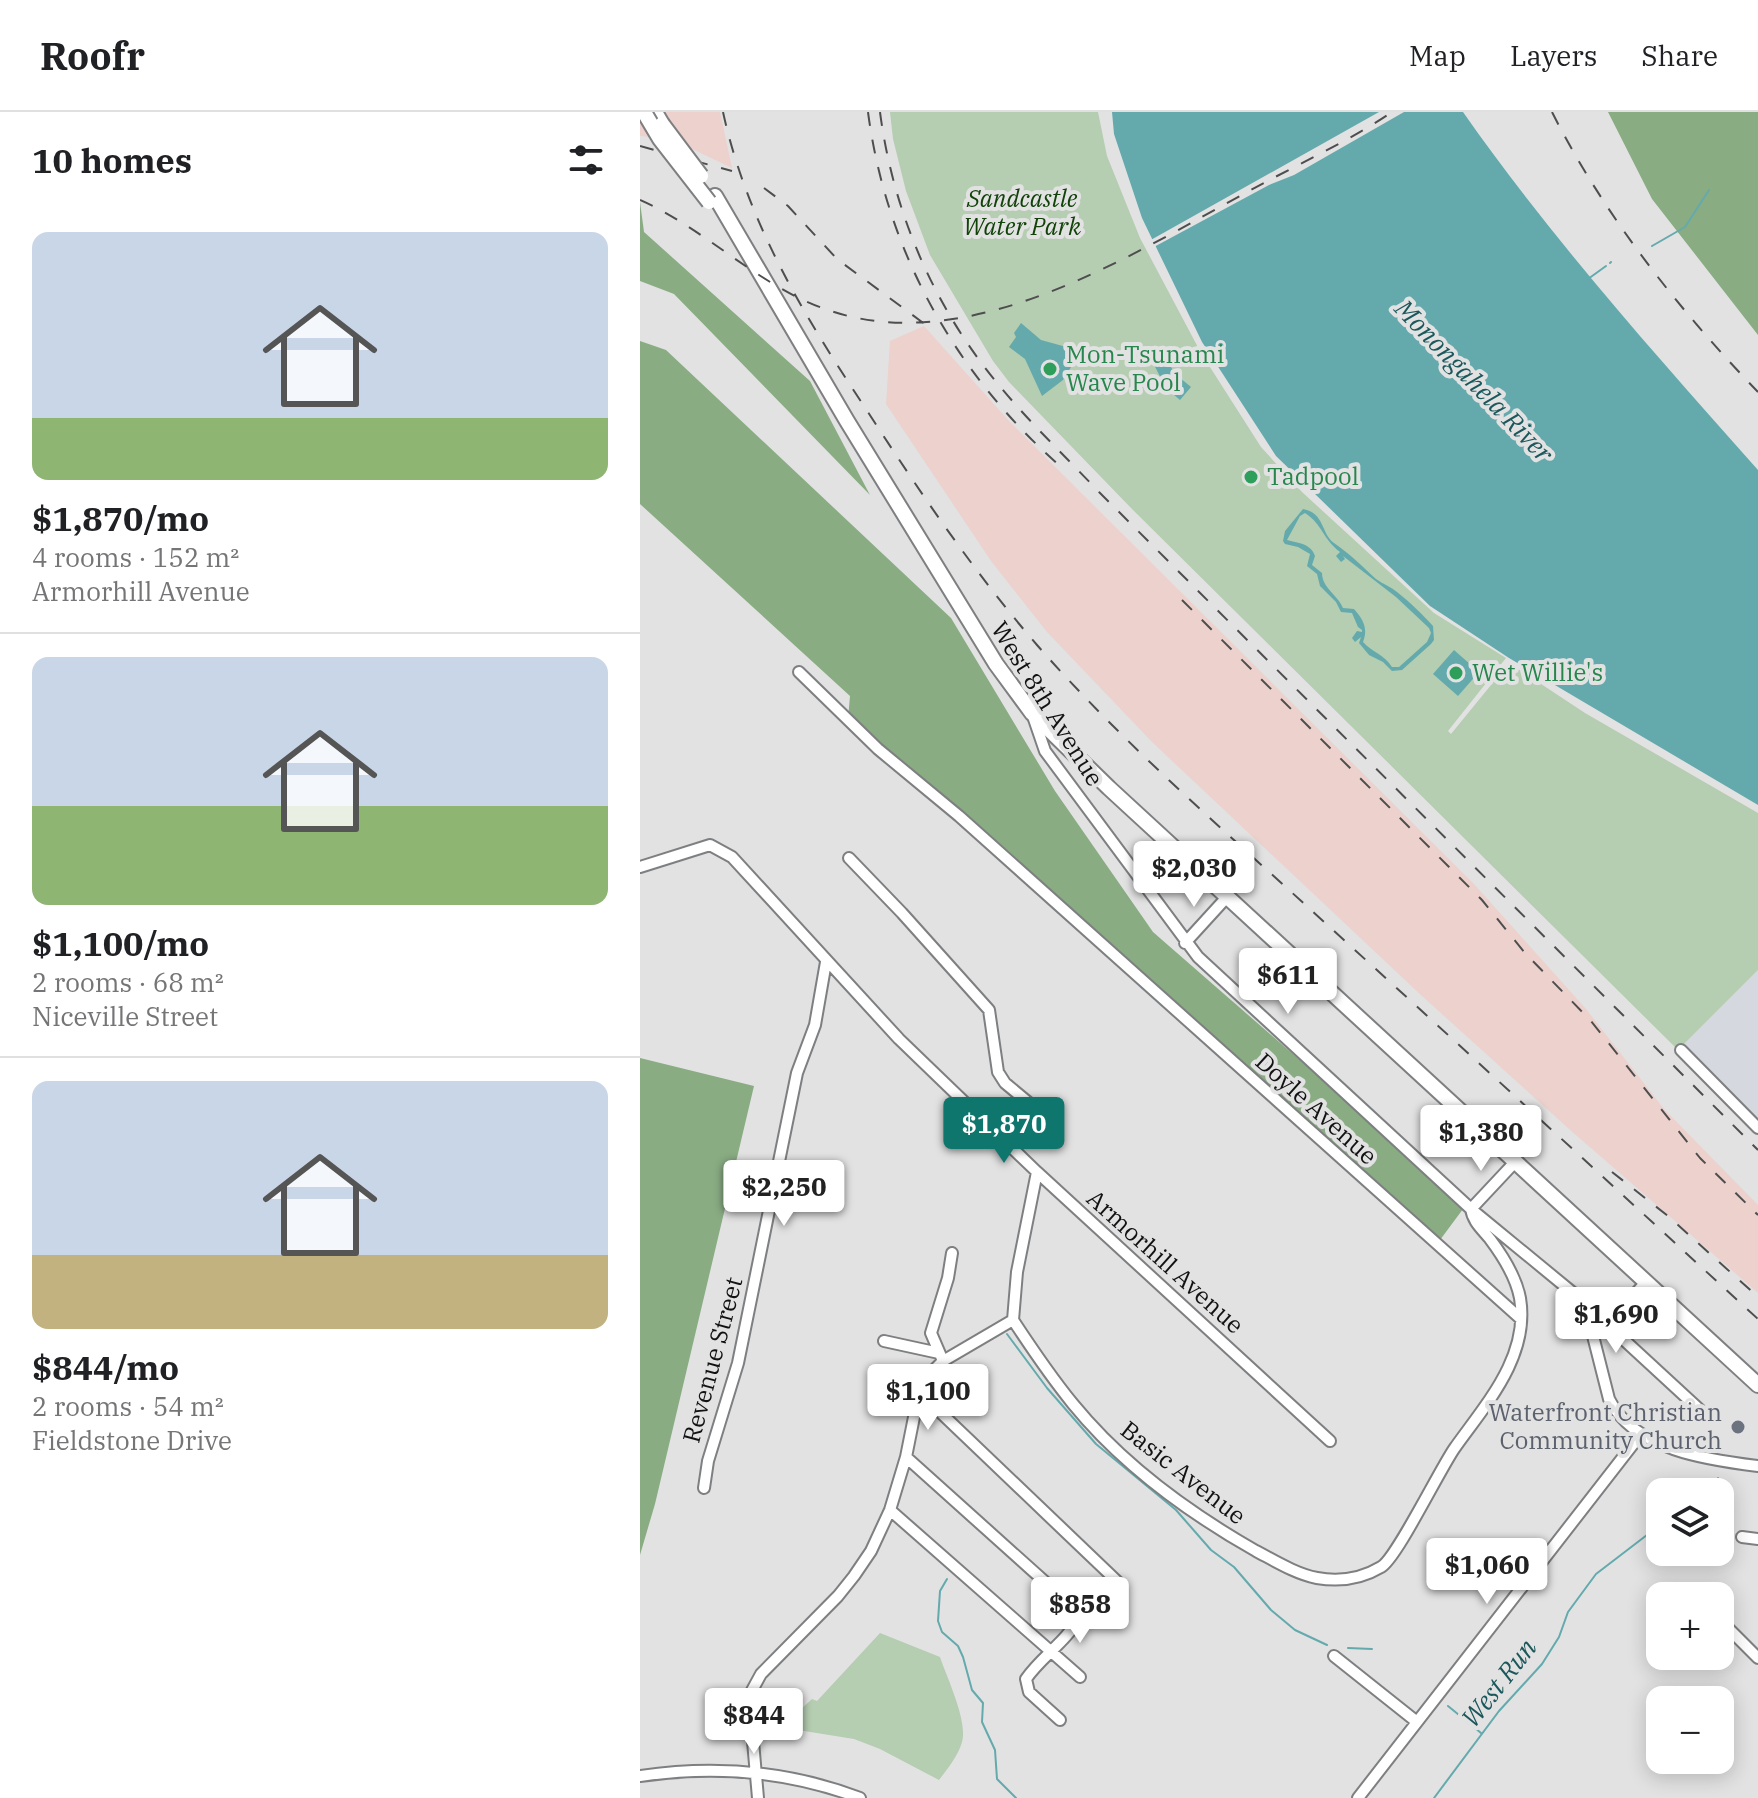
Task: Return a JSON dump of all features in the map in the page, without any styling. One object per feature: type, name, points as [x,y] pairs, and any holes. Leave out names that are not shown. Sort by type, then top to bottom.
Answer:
[{"type":"main road","points":[[644,112],[660,139],[712,199]]},
{"type":"main road","points":[[654,112],[712,199]]},
{"type":"main road","name":"West 8th Avenue","points":[[712,199],[988,651],[1032,713]]},
{"type":"main road","points":[[1032,713],[1070,752],[1758,1385]]},
{"type":"street","points":[[654,112],[665,138]]},
{"type":"street","name":"Doyle Avenue","points":[[799,672],[878,749],[959,816],[1521,1319]]},
{"type":"street","name":"West 8th Avenue","points":[[1032,713],[1045,751],[1185,943],[1471,1209],[1572,1292],[1700,1410]]},
{"type":"street","name":"Armorhill Avenue","points":[[640,867],[710,845],[732,857],[899,1039],[1010,1147],[1330,1441]]},
{"type":"street","points":[[849,858],[989,1010],[998,1072],[1005,1083],[1034,1110],[1032,1125],[1010,1147]]},
{"type":"street","points":[[1185,943],[1227,897]]},
{"type":"street","name":"Revenue Street","points":[[704,1488],[708,1461],[738,1363],[797,1073],[815,1025],[826,962]]},
{"type":"street","points":[[1681,1050],[1758,1128]]},
{"type":"street","points":[[1471,1209],[1516,1161]]},
{"type":"street","points":[[758,1798],[749,1696],[761,1674],[840,1592],[871,1551],[890,1510],[924,1380],[941,1357],[1013,1320],[1017,1272],[1037,1172]]},
{"type":"street","name":"Basic Avenue","points":[[1013,1320],[1073,1405],[1139,1470],[1215,1527],[1281,1565],[1314,1578],[1346,1580],[1386,1565],[1438,1473],[1506,1375],[1520,1333],[1520,1297],[1509,1269],[1474,1220],[1471,1209]]},
{"type":"street","points":[[941,1357],[931,1333],[948,1278],[952,1253]]},
{"type":"street","points":[[1608,1324],[1646,1282]]},
{"type":"street","points":[[1572,1292],[1590,1324],[1614,1409],[1641,1434],[1703,1459],[1758,1466]]},
{"type":"street","points":[[884,1341],[941,1357]]},
{"type":"street","points":[[919,1392],[1121,1585]]},
{"type":"street","points":[[1358,1798],[1641,1434]]},
{"type":"street","points":[[906,1457],[1073,1607],[1079,1618],[1026,1679],[1029,1692],[1060,1720]]},
{"type":"street","points":[[890,1510],[1080,1677]]},
{"type":"street","points":[[1742,1537],[1758,1539]]},
{"type":"street","points":[[1734,1634],[1758,1658]]},
{"type":"street","points":[[1334,1656],[1417,1722]]},
{"type":"street","points":[[640,1776],[684,1771],[771,1774],[860,1798]]},
{"type":"shaded area","points":[[640,112],[720,112],[732,168],[646,127],[651,137],[640,136]]},
{"type":"shaded area","points":[[924,326],[1009,421],[1474,884],[1586,1009],[1664,1109],[1758,1205],[1758,1293],[1422,996],[1153,743],[1047,632],[991,561],[886,404],[890,341]]},
{"type":"shaded area","points":[[1758,970],[1758,1136],[1678,1050]]},
{"type":"green space","name":"Sandcastle Water Park","points":[[890,112],[1098,112],[1107,156],[1140,238],[1201,353],[1261,447],[1302,492],[1434,613],[1506,658],[1448,731],[1451,734],[1509,663],[1585,713],[1758,813],[1758,970],[1678,1050],[1133,510],[1009,382],[993,361],[930,255],[906,191],[893,139]]},
{"type":"green space","points":[[1608,112],[1758,112],[1758,335],[1652,199]]},
{"type":"green space","points":[[640,202],[644,232],[810,381],[870,495],[674,294],[640,281]]},
{"type":"green space","points":[[640,341],[666,350],[951,618],[1055,791],[1153,932],[1466,1205],[1437,1244],[848,719],[850,696],[640,504]]},
{"type":"green space","points":[[640,1058],[754,1086],[655,1504],[640,1555]]},
{"type":"green space","points":[[880,1633],[940,1657],[960,1711],[963,1733],[958,1752],[939,1780],[854,1739],[798,1730],[801,1709],[812,1699],[817,1701]]},
{"type":"water","name":"Monongahela River","points":[[1112,112],[1463,112],[1568,250],[1758,470],[1758,805],[1509,658],[1430,606],[1276,456],[1202,342],[1142,218],[1114,134]]},
{"type":"water","name":"Mon-Tsunami Wave Pool","points":[[1021,323],[1041,340],[1081,351],[1063,380],[1042,396],[1025,359],[1009,347]]},
{"type":"water","points":[[1165,350],[1171,367],[1191,387],[1180,400],[1166,388],[1151,359],[1156,352]]},
{"type":"water","points":[[1303,509],[1310,511],[1319,519],[1330,539],[1376,579],[1402,596],[1433,626],[1434,640],[1431,644],[1402,670],[1392,671],[1369,655],[1359,643],[1361,637],[1355,642],[1352,638],[1362,630],[1352,613],[1341,612],[1320,586],[1317,574],[1307,566],[1310,554],[1285,544],[1285,531]],"holes":[[[1305,513],[1340,552],[1336,556],[1341,562],[1345,559],[1343,556],[1396,597],[1429,628],[1431,633],[1427,642],[1399,667],[1392,667],[1363,642],[1363,621],[1354,609],[1343,608],[1327,587],[1322,573],[1312,565],[1315,556],[1310,548],[1287,540],[1300,516]]]},
{"type":"water","name":"Wet Willie's","points":[[1454,650],[1479,672],[1458,696],[1433,674]]},
{"type":"pier","points":[[1379,112],[1404,112],[1294,175],[1269,185],[1152,248],[1149,241]]},
{"type":"waterway","points":[[1652,246],[1685,227],[1709,190]]},
{"type":"waterway","points":[[1588,279],[1606,266]]},
{"type":"waterway","points":[[1007,1334],[1047,1388],[1096,1444],[1176,1510],[1211,1550],[1234,1567],[1271,1610],[1295,1630],[1327,1645]]},
{"type":"waterway","name":"West Run","points":[[1434,1798],[1499,1711],[1542,1664],[1559,1637],[1568,1612],[1596,1574],[1646,1536]]},
{"type":"waterway","points":[[947,1579],[940,1591],[938,1621],[942,1632],[958,1646],[972,1690],[983,1703],[982,1722],[995,1750],[997,1779],[1016,1798]]},
{"type":"waterway","points":[[1348,1648],[1372,1649]]},
{"type":"waterway","points":[[1448,1706],[1481,1733]]},
{"type":"railway","points":[[723,112],[733,153],[762,230],[800,303],[927,500],[1037,645],[1107,720],[1181,792],[1758,1319]]},
{"type":"railway","points":[[868,112],[877,163],[891,213],[931,306],[988,391],[1022,430],[1060,466]]},
{"type":"railway","points":[[880,112],[895,186],[920,257],[954,323],[1010,398],[1099,492],[1758,1150]]},
{"type":"railway","points":[[640,200],[688,226],[756,273],[803,300],[828,310],[882,322],[936,321],[992,311],[1100,270],[1340,143],[1392,112]]},
{"type":"railway","points":[[1552,112],[1595,188],[1644,260],[1699,328],[1758,392]]},
{"type":"railway","points":[[640,146],[732,171]]},
{"type":"railway","points":[[764,188],[788,206],[837,259],[926,325]]},
{"type":"railway","points":[[1182,600],[1482,900],[1525,953],[1591,1021],[1700,1158],[1758,1215]]},
{"type":"railway","points":[[1612,1172],[1668,1216],[1758,1297]]},
{"type":"place","name":"Mon-Tsunami Wave Pool","points":[[1050,369]]},
{"type":"place","name":"Tadpool","points":[[1251,477]]},
{"type":"place","name":"Wet Willie's","points":[[1456,673]]},
{"type":"place","name":"Waterfront Christian Community Church","points":[[1738,1427]]}]
